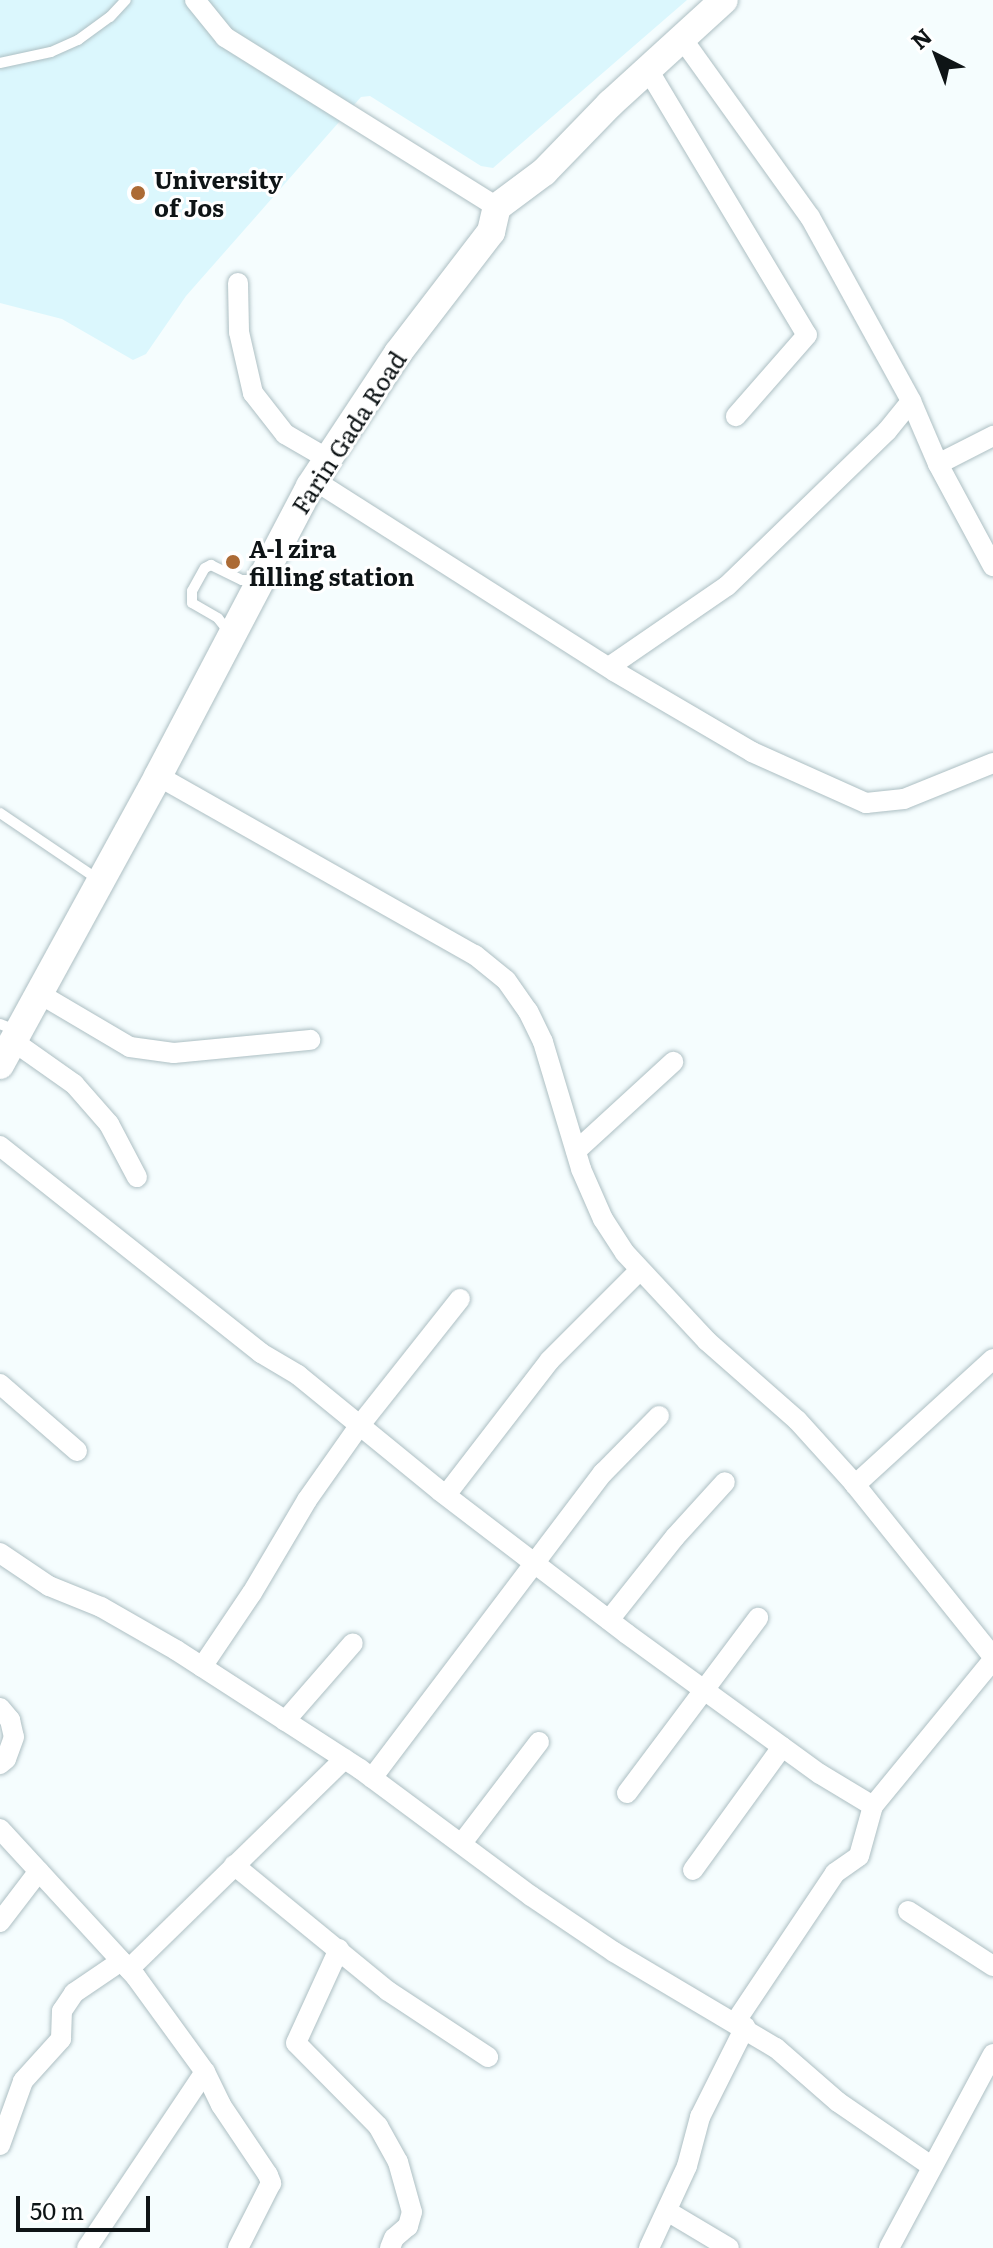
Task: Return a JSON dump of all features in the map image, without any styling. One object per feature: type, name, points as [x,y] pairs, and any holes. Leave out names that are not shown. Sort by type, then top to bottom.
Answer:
[{"type":"main road","points":[[497,207],[544,172],[647,68],[724,0]]},
{"type":"main road","name":"Farin Gada Road","points":[[8,1040],[40,994],[321,469],[398,353],[491,232],[497,207]]},
{"type":"street","points":[[195,0],[225,37],[497,207]]},
{"type":"street","points":[[681,37],[810,217],[911,401],[938,464],[993,566]]},
{"type":"street","points":[[647,68],[807,335],[736,416]]},
{"type":"street","points":[[238,283],[239,332],[253,393],[285,434],[321,469],[609,667],[752,752],[866,803],[904,799],[993,763]]},
{"type":"street","points":[[609,667],[727,586],[887,431],[911,401]]},
{"type":"street","points":[[938,464],[993,436]]},
{"type":"street","points":[[158,776],[475,955],[506,980],[543,1042],[576,1151],[603,1219],[640,1270],[707,1341],[797,1420],[855,1485],[993,1658],[873,1806],[859,1856],[835,1873],[740,2024],[700,2117],[687,2166],[649,2248]]},
{"type":"street","points":[[40,994],[130,1047],[174,1053],[310,1040]]},
{"type":"street","points":[[8,1040],[74,1084],[109,1124],[137,1177]]},
{"type":"street","points":[[576,1151],[673,1062]]},
{"type":"street","points":[[0,1146],[261,1353],[298,1375],[446,1495],[609,1620],[782,1747],[873,1806]]},
{"type":"street","points":[[446,1495],[550,1360],[640,1270]]},
{"type":"street","points":[[202,1667],[252,1593],[307,1500],[360,1425],[460,1299]]},
{"type":"street","points":[[855,1485],[993,1359]]},
{"type":"street","points":[[0,1384],[77,1451]]},
{"type":"street","points":[[372,1778],[603,1473],[659,1416]]},
{"type":"street","points":[[609,1620],[725,1482]]},
{"type":"street","points":[[0,1553],[49,1586],[101,1607],[202,1667],[344,1759],[531,1896],[614,1952],[776,2048],[838,2102],[931,2166]]},
{"type":"street","points":[[627,1793],[758,1618]]},
{"type":"street","points":[[285,1721],[353,1643]]},
{"type":"street","points":[[0,1708],[10,1720],[14,1737],[6,1759],[0,1764]]},
{"type":"street","points":[[462,1843],[539,1742]]},
{"type":"street","points":[[693,1870],[782,1747]]},
{"type":"street","points":[[0,2145],[23,2081],[61,2039],[62,2011],[74,1993],[125,1965],[344,1759]]},
{"type":"street","points":[[0,1829],[125,1965],[205,2072],[221,2105],[271,2183],[238,2248]]},
{"type":"street","points":[[234,1865],[388,1991],[488,2057]]},
{"type":"street","points":[[0,1922],[39,1871]]},
{"type":"street","points":[[908,1911],[993,1966]]},
{"type":"street","points":[[339,1949],[296,2043],[378,2126],[398,2162],[412,2212],[408,2226],[394,2238],[390,2248]]},
{"type":"street","points":[[889,2248],[993,2054]]},
{"type":"street","points":[[87,2248],[205,2072]]},
{"type":"street","points":[[667,2211],[729,2248]]},
{"type":"lane","points":[[0,63],[51,52],[78,40],[110,17],[126,0]]},
{"type":"lane","points":[[230,637],[218,618],[192,603],[192,591],[205,568],[211,565],[242,580],[261,578]]},
{"type":"lane","points":[[0,813],[99,880]]},
{"type":"shaded area","name":"University of Jos","points":[[0,0],[687,0],[493,168],[481,166],[370,96],[361,97],[186,296],[146,354],[133,360],[62,319],[0,303]]},
{"type":"place","name":"University of Jos","points":[[138,193]]},
{"type":"place","name":"A-l zira filling station","points":[[233,562]]}]
